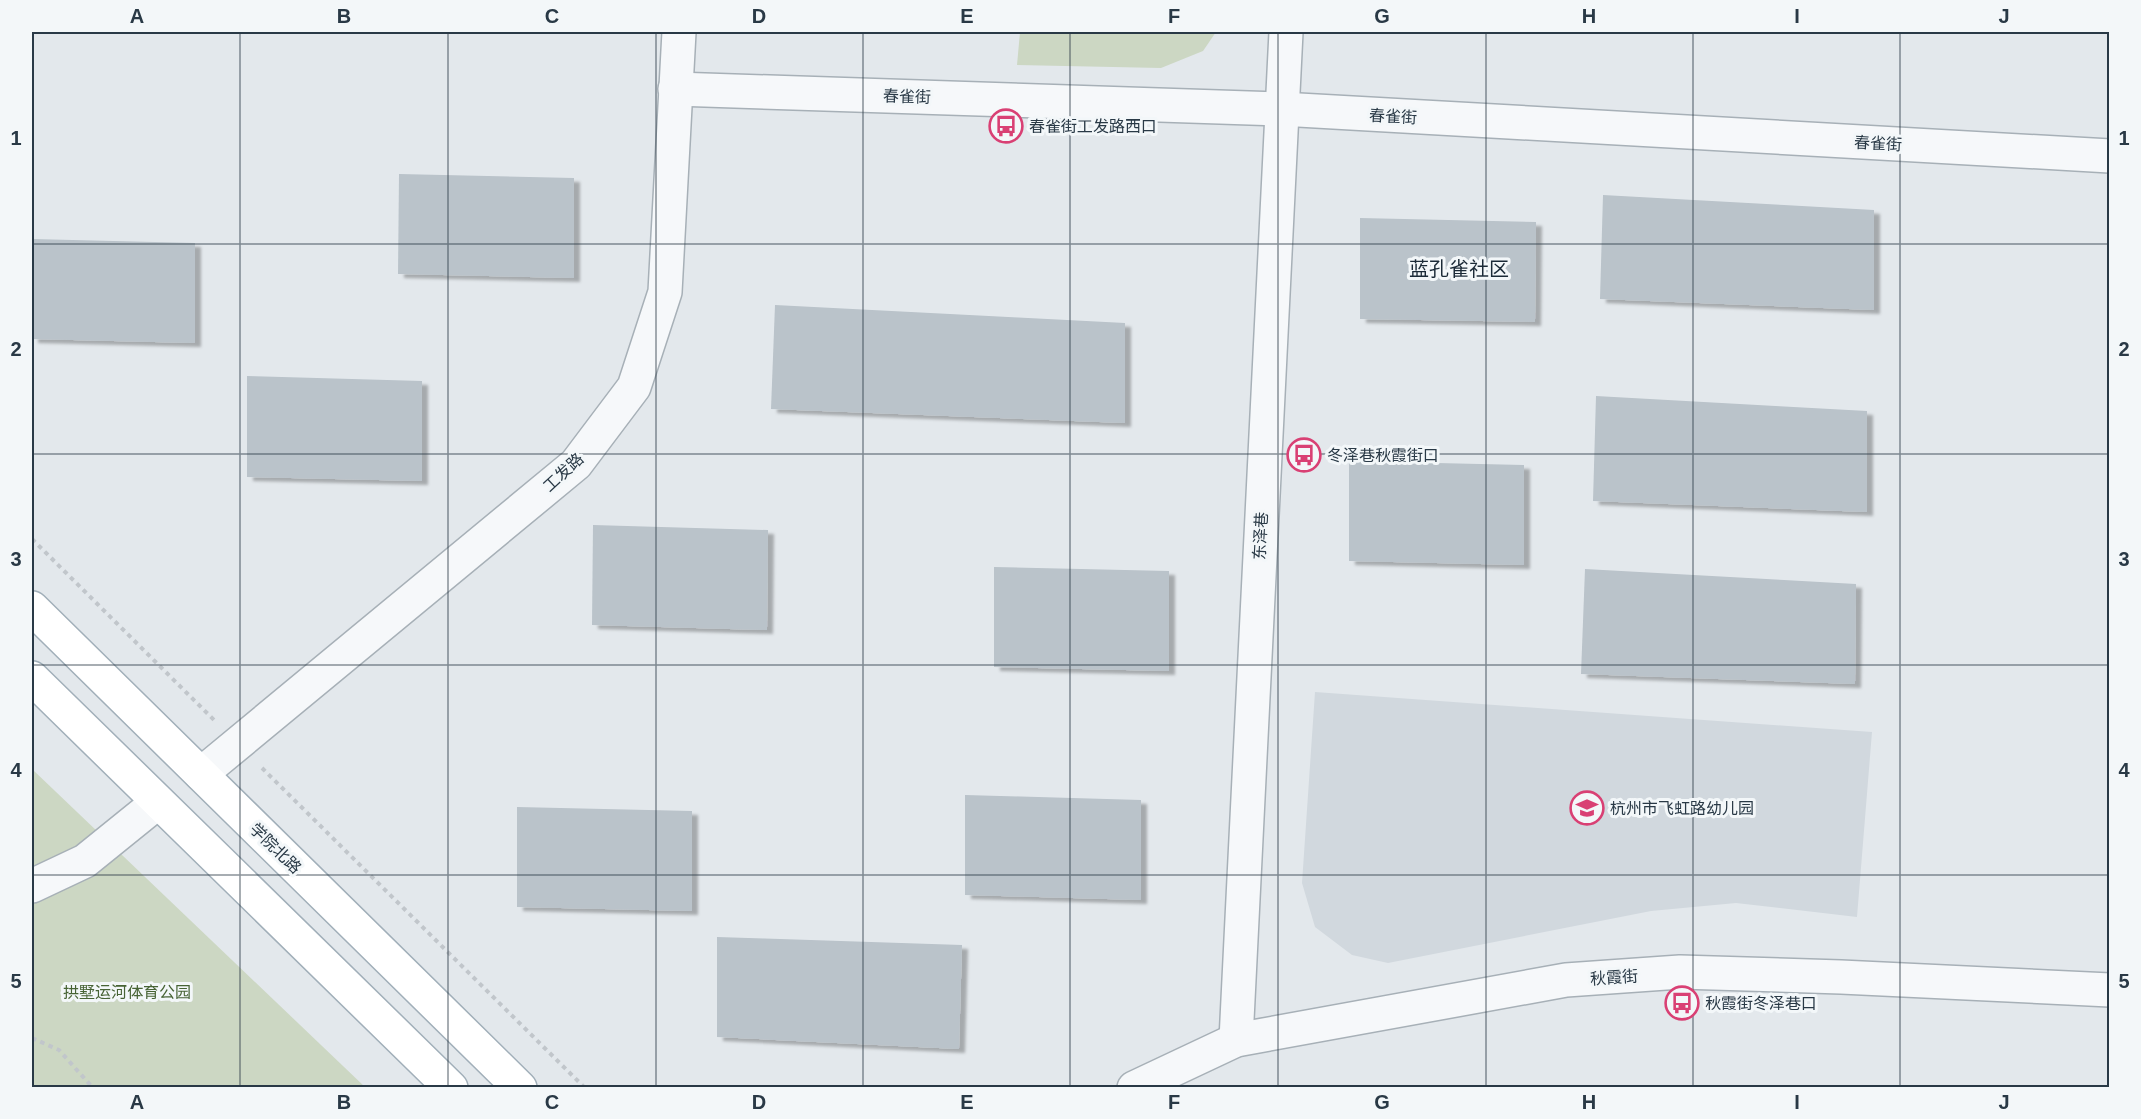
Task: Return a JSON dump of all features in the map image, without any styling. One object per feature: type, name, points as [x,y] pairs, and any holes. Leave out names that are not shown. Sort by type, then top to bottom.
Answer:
[{"type":"main road","name":"学院北路","points":[[32,608],[520,1088]]},
{"type":"main road","points":[[32,678],[451,1088]]},
{"type":"street","name":"工发路","points":[[201,774],[576,464],[634,387],[665,292],[679,32]]},
{"type":"street","name":"东泽巷","points":[[1236,1040],[1286,32]]},
{"type":"street","name":"春雀街","points":[[675,88],[1281,110],[2109,156]]},
{"type":"street","points":[[32,886],[85,861],[158,802]]},
{"type":"street","name":"秋霞街","points":[[1134,1088],[1236,1040],[1566,980],[1680,972],[2109,990]]},
{"type":"path","points":[[32,539],[585,1088]]},
{"type":"path","points":[[32,1038],[60,1050],[93,1088]]},
{"type":"shaded area","name":"杭州市飞虹路幼儿园","points":[[1315,692],[1872,732],[1857,917],[1736,903],[1651,911],[1388,963],[1352,955],[1315,927],[1302,883]]},
{"type":"green space","points":[[1020,32],[1216,32],[1203,51],[1161,68],[1017,65]]},
{"type":"green space","name":"拱墅运河体育公园","points":[[32,769],[365,1087],[32,1087]]},
{"type":"building","points":[[399,174],[574,178],[574,278],[398,274]]},
{"type":"building","points":[[1603,195],[1874,210],[1874,310],[1600,299]]},
{"type":"building","points":[[1360,218],[1536,222],[1535,322],[1360,319]]},
{"type":"building","points":[[32,239],[195,243],[195,343],[32,339]]},
{"type":"building","points":[[775,305],[1125,323],[1125,423],[771,409]]},
{"type":"building","points":[[247,376],[422,381],[422,481],[247,477]]},
{"type":"building","points":[[1596,396],[1867,411],[1867,512],[1593,501]]},
{"type":"building","points":[[1349,461],[1524,465],[1524,565],[1349,561]]},
{"type":"building","points":[[593,525],[768,530],[767,630],[592,625]]},
{"type":"building","points":[[994,567],[1169,571],[1169,671],[994,667]]},
{"type":"building","points":[[1585,569],[1856,584],[1855,684],[1581,674]]},
{"type":"building","points":[[965,795],[1141,800],[1141,900],[965,895]]},
{"type":"building","points":[[517,807],[692,811],[692,911],[517,907]]},
{"type":"building","points":[[717,937],[962,945],[959,1049],[717,1037]]},
{"type":"place","name":"春雀街工发路西口","points":[[1006,126]]},
{"type":"place","name":"冬泽巷秋霞街口","points":[[1304,455]]},
{"type":"place","name":"杭州市飞虹路幼儿园","points":[[1587,808]]},
{"type":"place","name":"秋霞街冬泽巷口","points":[[1682,1003]]},
{"type":"district","name":"蓝孔雀社区","points":[[1459,269]]}]
